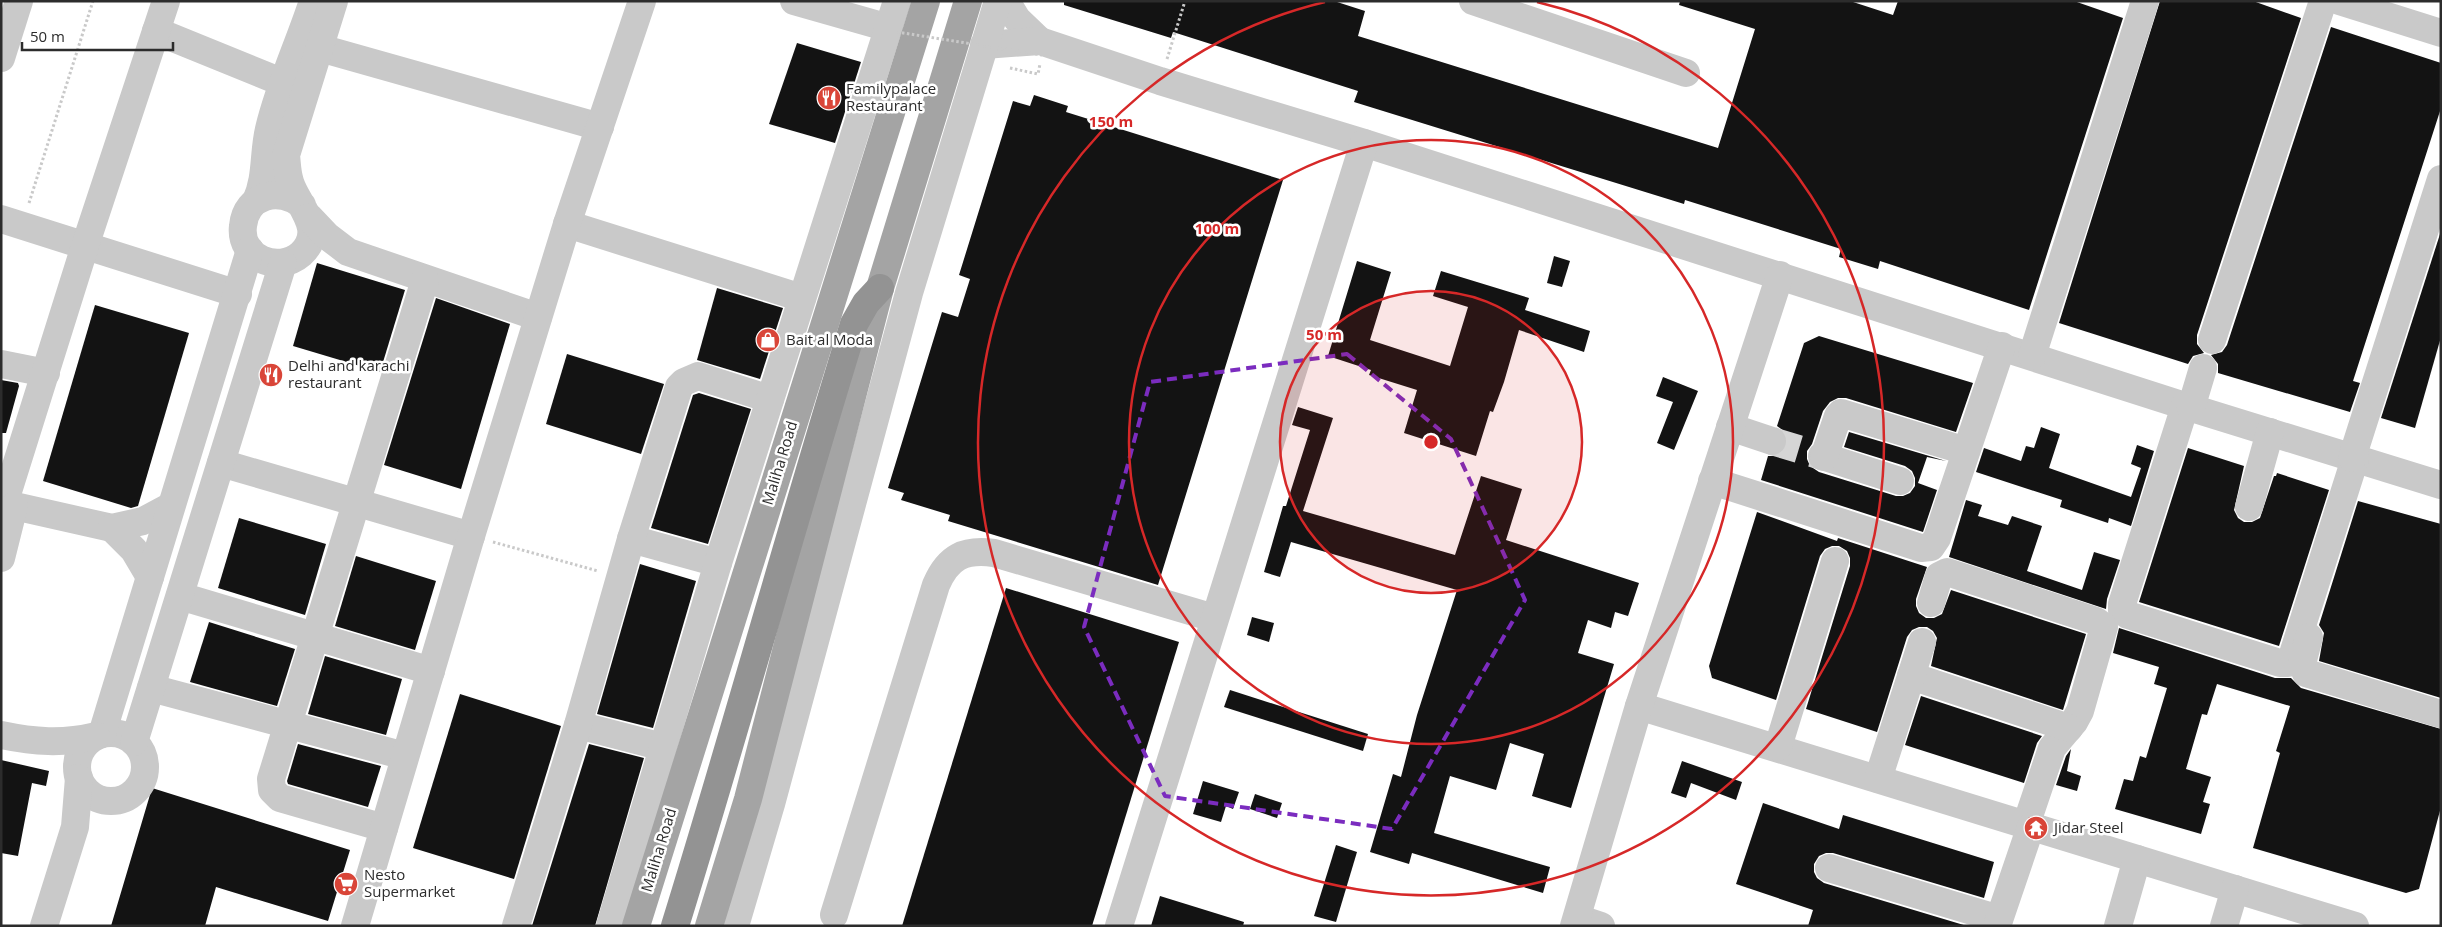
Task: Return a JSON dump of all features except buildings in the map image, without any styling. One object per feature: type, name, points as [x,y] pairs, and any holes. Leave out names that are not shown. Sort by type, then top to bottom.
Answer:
[{"type":"highway","points":[[675,926],[717,789],[780,565],[854,324],[866,303],[880,288]]},
{"type":"main road","name":"Maliha Road","points":[[636,926],[926,1]]},
{"type":"main road","points":[[710,926],[748,798],[880,288],[968,1]]},
{"type":"street","points":[[3,50],[19,1]]},
{"type":"street","points":[[1,558],[6,505],[85,246],[166,1]]},
{"type":"street","points":[[313,1],[268,130],[265,175],[262,188],[244,219],[243,235],[250,250],[265,261],[288,261],[320,252],[348,252]]},
{"type":"street","points":[[334,1],[286,155],[289,180],[306,211],[327,236],[348,252],[425,280],[538,317]]},
{"type":"street","points":[[355,926],[538,317],[567,224],[642,1]]},
{"type":"street","points":[[794,1],[893,30]]},
{"type":"street","points":[[610,926],[718,563],[802,298],[893,30],[897,1]]},
{"type":"street","points":[[736,926],[771,804],[909,293],[998,1]]},
{"type":"street","points":[[1006,1],[1017,19],[1041,48]]},
{"type":"street","points":[[1473,1],[1686,73]]},
{"type":"street","points":[[2032,356],[2145,1]]},
{"type":"street","points":[[2212,340],[2323,1]]},
{"type":"street","points":[[2339,1],[2441,33]]},
{"type":"street","points":[[156,31],[284,83]]},
{"type":"street","points":[[984,45],[1041,48],[1160,81],[1364,143],[2188,407],[2441,485]]},
{"type":"street","points":[[320,48],[600,127]]},
{"type":"street","points":[[1119,926],[1364,143]]},
{"type":"street","points":[[2441,179],[2357,459],[2302,659],[2303,669],[2310,675],[2441,714]]},
{"type":"street","points":[[134,742],[221,463],[288,261],[302,252],[309,241],[311,229],[306,211],[285,195],[275,194],[256,200]]},
{"type":"street","points":[[11,222],[238,294]]},
{"type":"street","points":[[567,224],[802,298]]},
{"type":"street","points":[[44,926],[77,815],[81,751],[99,735],[150,577],[250,250]]},
{"type":"street","points":[[1584,923],[1640,706],[1780,275]]},
{"type":"street","points":[[384,828],[280,798],[272,790],[271,779],[425,280]]},
{"type":"street","points":[[1712,482],[1926,548],[1935,543],[1937,538],[2002,346]]},
{"type":"street","points":[[1,364],[46,373]]},
{"type":"street","points":[[2203,368],[2188,407],[2122,604],[2122,611],[2128,615],[2280,663],[2288,663],[2292,657],[2357,459]]},
{"type":"street","points":[[516,926],[578,725],[631,539],[677,394],[684,382],[698,376],[770,399]]},
{"type":"street","points":[[1900,481],[1823,457],[1838,416],[1844,412],[1966,451]]},
{"type":"street","points":[[1730,427],[1772,442]]},
{"type":"street","points":[[2249,507],[2270,432]]},
{"type":"street","points":[[221,463],[471,536]]},
{"type":"street","points":[[6,505],[112,528],[143,521],[171,506]]},
{"type":"street","points":[[112,528],[134,550],[150,577]]},
{"type":"street","points":[[631,539],[718,563]]},
{"type":"street","points":[[834,915],[936,585],[943,569],[957,557],[975,551],[994,553],[1214,618]]},
{"type":"street","points":[[1778,747],[1836,561]]},
{"type":"street","points":[[1828,868],[1998,922],[2052,748],[2080,712],[2104,634],[2102,624],[1946,572],[1939,576],[1931,603]]},
{"type":"street","points":[[180,596],[431,671]]},
{"type":"street","points":[[1878,779],[1922,642]]},
{"type":"street","points":[[1911,676],[2069,728]]},
{"type":"street","points":[[151,688],[405,756]]},
{"type":"street","points":[[1640,706],[2355,926]]},
{"type":"street","points":[[578,725],[663,747]]},
{"type":"street","points":[[1,735],[32,742],[64,742],[99,735],[124,735],[142,751],[145,762],[145,774],[133,794],[96,818],[71,839]]},
{"type":"street","points":[[32,742],[57,754],[78,775],[84,787],[101,800],[123,799]]},
{"type":"street","points":[[2118,926],[2137,859]]},
{"type":"street","points":[[2224,926],[2235,889]]},
{"type":"path","points":[[11,222],[93,1]]},
{"type":"path","points":[[1160,81],[1185,1]]},
{"type":"path","points":[[893,30],[1041,48]]},
{"type":"path","points":[[471,536],[620,577]]},
{"type":"highlighted area","points":[[1347,354],[1451,439],[1525,600],[1392,829],[1165,796],[1084,627],[1150,382]]},
{"type":"tunnel","points":[[1772,441],[1822,456]]},
{"type":"place","name":"Familypalace Restaurant","points":[[829,98]]},
{"type":"place","name":"Bait al Moda","points":[[768,340]]},
{"type":"place","name":"Delhi and karachi restaurant","points":[[271,375]]},
{"type":"place","name":"Jidar Steel","points":[[2036,828]]},
{"type":"place","name":"Nesto Supermarket","points":[[346,884]]}]
